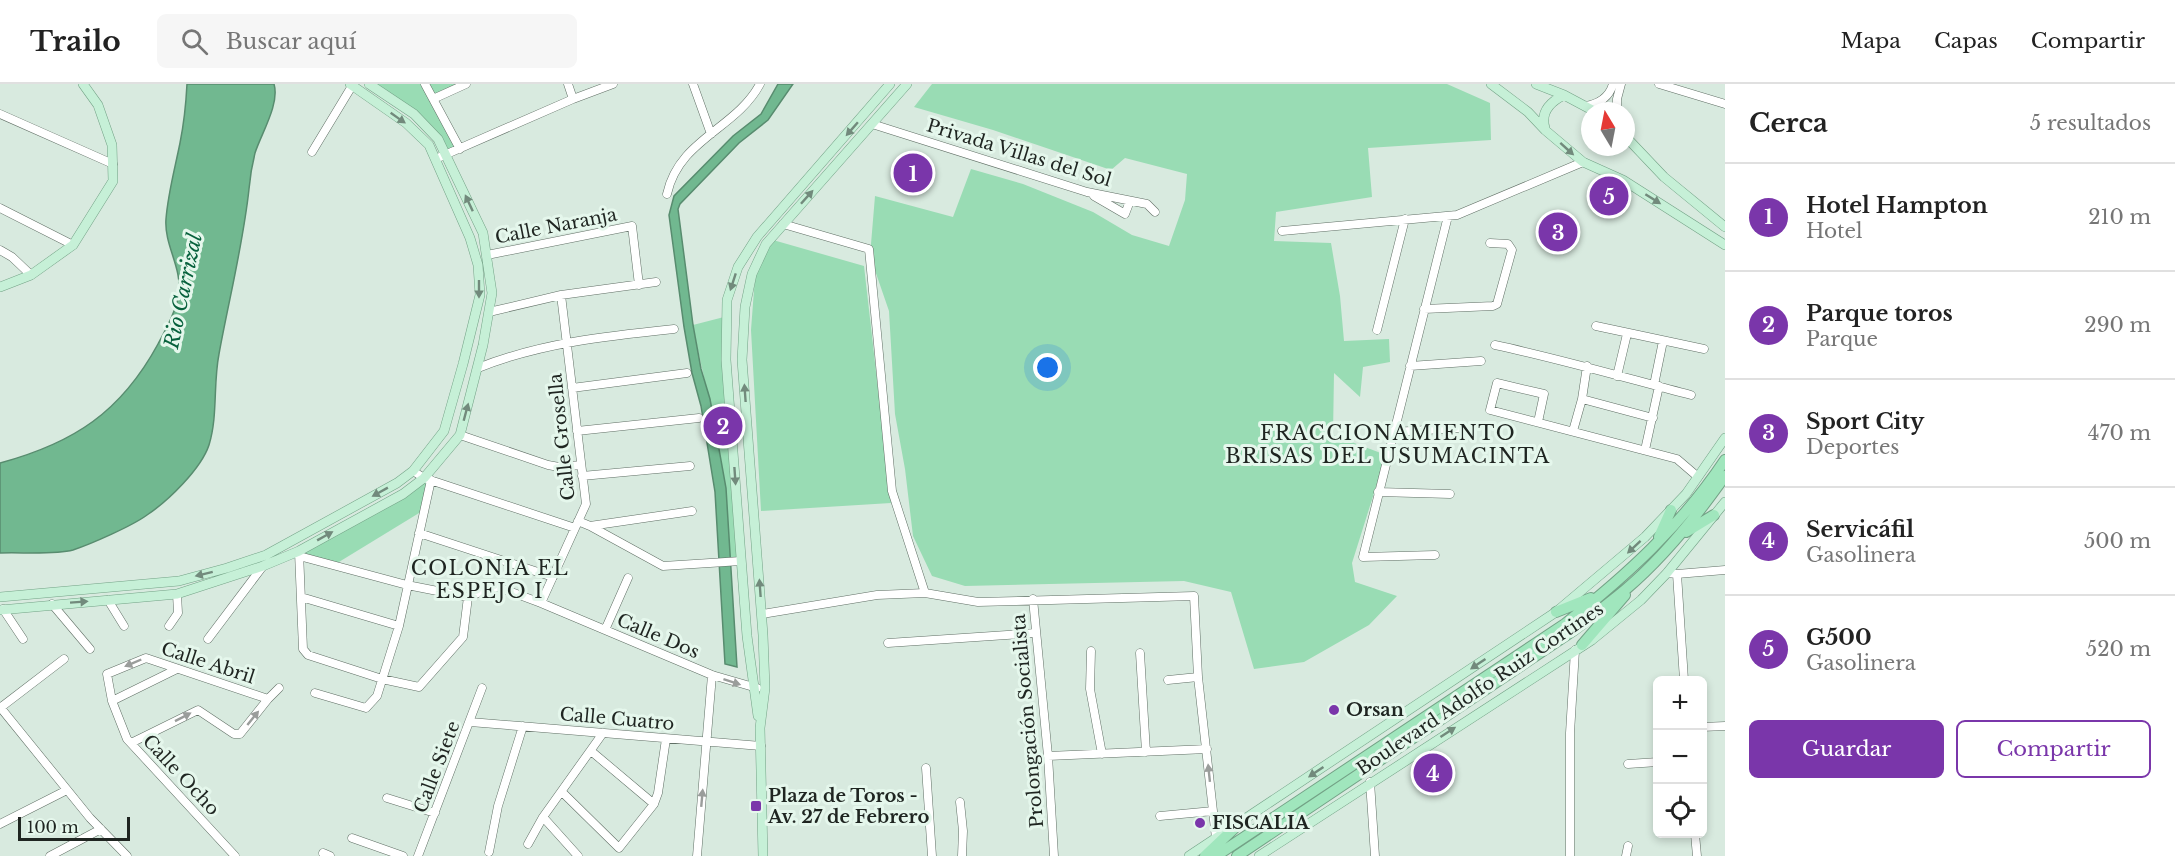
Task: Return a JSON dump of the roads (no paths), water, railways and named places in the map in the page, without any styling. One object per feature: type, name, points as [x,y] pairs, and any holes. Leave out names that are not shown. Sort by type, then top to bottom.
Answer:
[{"type":"highway","points":[[1216,856],[1565,624],[1653,549],[1696,501],[1725,460]]},
{"type":"highway","points":[[1237,856],[1574,630],[1637,579],[1676,539],[1704,506],[1725,476]]},
{"type":"highway","points":[[1653,549],[1671,510]]},
{"type":"highway","points":[[1676,539],[1714,515]]},
{"type":"highway","points":[[1579,648],[1612,612],[1637,579]]},
{"type":"highway","points":[[1556,612],[1605,592]]},
{"type":"highway","points":[[1205,856],[1242,821]]},
{"type":"main road","points":[[0,287],[31,275],[73,245],[113,181],[112,145],[98,105],[83,84]]},
{"type":"main road","points":[[2,610],[177,594],[299,553],[428,479],[460,435],[478,368],[492,293],[483,233],[438,139],[414,114],[369,84]]},
{"type":"main road","points":[[763,856],[760,729],[753,688],[741,561],[726,360],[727,300],[738,267],[757,237],[890,84]]},
{"type":"main road","points":[[760,729],[765,688],[762,614],[742,360],[745,307],[752,274],[766,244],[907,84]]},
{"type":"main road","points":[[1491,84],[1528,112],[1545,130],[1583,162],[1623,180],[1725,245]]},
{"type":"main road","points":[[1536,84],[1581,104]]},
{"type":"main road","points":[[0,597],[179,581],[266,555],[397,483],[413,471],[444,431],[480,295],[478,265],[470,238],[429,145],[406,123],[351,85]]},
{"type":"main road","points":[[1545,130],[1543,121],[1545,111],[1551,103],[1564,95]]},
{"type":"main road","points":[[1635,146],[1683,194],[1725,227]]},
{"type":"main road","points":[[1671,210],[1681,209],[1684,205],[1683,194]]},
{"type":"main road","name":"Boulevard Adolfo Ruiz Cortines","points":[[1189,856],[1556,612],[1617,562],[1671,510],[1686,494],[1725,438]]},
{"type":"main road","name":"Boulevard Adolfo Ruiz Cortines","points":[[1259,856],[1579,648],[1672,573],[1725,502]]},
{"type":"street","points":[[425,84],[460,149]]},
{"type":"street","points":[[433,99],[466,84]]},
{"type":"street","points":[[568,84],[573,99]]},
{"type":"street","points":[[435,159],[613,84]]},
{"type":"street","points":[[693,84],[711,134]]},
{"type":"street","points":[[667,194],[670,179],[697,143],[739,112],[760,84]]},
{"type":"street","points":[[1599,102],[1606,98],[1612,84]]},
{"type":"street","points":[[1617,102],[1621,84]]},
{"type":"street","points":[[1659,84],[1725,104]]},
{"type":"street","points":[[312,152],[351,85]]},
{"type":"street","points":[[0,114],[112,164]]},
{"type":"street","name":"Privada Villas del Sol","points":[[872,124],[1087,192],[1147,204],[1155,212]]},
{"type":"street","points":[[1282,231],[1457,215],[1583,162]]},
{"type":"street","points":[[1087,192],[1125,214],[1130,201]]},
{"type":"street","points":[[0,208],[73,245]]},
{"type":"street","points":[[1436,555],[1363,556],[1448,216]]},
{"type":"street","points":[[1377,330],[1405,219]]},
{"type":"street","points":[[783,224],[869,249],[892,491],[925,592]]},
{"type":"street","name":"Calle Naranja","points":[[487,255],[632,226],[639,285]]},
{"type":"street","points":[[1424,309],[1493,306],[1500,298],[1512,250],[1508,244],[1490,243]]},
{"type":"street","points":[[0,250],[12,257],[31,275]]},
{"type":"street","points":[[489,312],[561,294],[656,282]]},
{"type":"street","name":"Calle Grosella","points":[[541,603],[586,504],[561,294]]},
{"type":"street","points":[[1596,326],[1704,349]]},
{"type":"street","points":[[478,368],[500,359],[567,343],[674,329]]},
{"type":"street","points":[[1617,376],[1627,334]]},
{"type":"street","points":[[1644,450],[1653,418],[1663,341]]},
{"type":"street","points":[[1495,345],[1587,366],[1691,395]]},
{"type":"street","points":[[1410,366],[1481,361]]},
{"type":"street","points":[[1573,431],[1582,399],[1587,366]]},
{"type":"street","points":[[572,388],[687,373]]},
{"type":"street","points":[[1538,422],[1544,394],[1497,383],[1490,410],[1677,459],[1698,477]]},
{"type":"street","points":[[1582,399],[1653,418]]},
{"type":"street","points":[[577,431],[699,418]]},
{"type":"street","points":[[1394,432],[1459,428]]},
{"type":"street","points":[[460,435],[548,465],[559,467],[581,465]]},
{"type":"street","points":[[582,476],[690,466]]},
{"type":"street","points":[[413,471],[428,479],[577,525],[590,526],[692,511]]},
{"type":"street","points":[[315,693],[366,708],[377,696],[399,626],[428,479]]},
{"type":"street","points":[[1378,492],[1450,494]]},
{"type":"street","points":[[590,526],[663,566],[741,561]]},
{"type":"street","points":[[418,533],[553,577]]},
{"type":"street","points":[[299,553],[407,585],[468,597],[463,637],[419,687],[382,679],[308,655],[303,649],[299,553]]},
{"type":"street","points":[[208,639],[263,566]]},
{"type":"street","points":[[1683,676],[1672,573],[1725,570]]},
{"type":"street","points":[[605,630],[628,578]]},
{"type":"street","name":"Calle Dos","points":[[468,597],[495,586],[712,675],[753,688],[765,688]]},
{"type":"street","points":[[762,614],[877,595],[925,592],[978,602],[1033,599]]},
{"type":"street","points":[[169,626],[178,613],[177,594]]},
{"type":"street","name":"Prolongación Socialista","points":[[1054,856],[1048,756],[1033,599],[1194,596],[1198,677]]},
{"type":"street","points":[[301,597],[399,626]]},
{"type":"street","points":[[108,600],[124,626]]},
{"type":"street","points":[[52,604],[90,649]]},
{"type":"street","points":[[2,610],[22,639]]},
{"type":"street","points":[[888,643],[1036,633]]},
{"type":"street","points":[[1570,856],[1570,733],[1579,648]]},
{"type":"street","points":[[1091,651],[1090,689],[1102,754]]},
{"type":"street","points":[[1140,653],[1146,752]]},
{"type":"street","name":"Calle Abril","points":[[106,674],[146,658],[268,699]]},
{"type":"street","points":[[64,659],[0,707],[67,790],[127,856]]},
{"type":"street","points":[[112,701],[177,669]]},
{"type":"street","name":"Calle Ocho","points":[[106,674],[112,701],[127,739],[235,856]]},
{"type":"street","points":[[697,856],[712,675]]},
{"type":"street","points":[[1168,680],[1198,677],[1216,838]]},
{"type":"street","points":[[131,743],[198,710],[237,735],[240,734],[279,688]]},
{"type":"street","name":"Calle Siete","points":[[418,856],[482,688]]},
{"type":"street","name":"Calle Cuatro","points":[[470,722],[761,746]]},
{"type":"street","points":[[489,852],[498,806],[523,726]]},
{"type":"street","points":[[1707,728],[1725,726]]},
{"type":"street","points":[[528,844],[543,817],[603,733]]},
{"type":"street","points":[[562,792],[619,848],[654,804],[658,793],[666,739]]},
{"type":"street","points":[[1048,756],[1207,749]]},
{"type":"street","points":[[591,751],[654,804]]},
{"type":"street","points":[[1628,764],[1653,762]]},
{"type":"street","points":[[926,768],[933,856]]},
{"type":"street","points":[[1370,782],[1375,856]]},
{"type":"street","points":[[0,825],[67,790]]},
{"type":"street","points":[[387,798],[435,813]]},
{"type":"street","points":[[960,802],[963,831],[962,856]]},
{"type":"street","points":[[1160,816],[1213,811]]},
{"type":"street","points":[[543,817],[578,856]]},
{"type":"street","points":[[50,856],[101,829]]},
{"type":"street","points":[[352,838],[403,856]]},
{"type":"street","points":[[1695,838],[1697,856]]},
{"type":"street","points":[[1626,856],[1628,846]]},
{"type":"water","name":"Rio Carrizal","points":[[187,84],[274,84],[275,92],[272,110],[252,166],[243,231],[217,365],[214,423],[209,445],[199,464],[183,484],[155,509],[132,524],[66,552],[0,553],[0,463],[51,446],[93,421],[111,406],[144,368],[173,313],[178,300],[179,284],[166,229],[166,219],[183,128]]},
{"type":"water","points":[[778,84],[793,84],[768,120],[739,143],[680,204],[678,209],[693,325],[701,369],[710,399],[726,488],[737,667],[725,664],[715,492],[701,406],[692,373],[684,327],[669,215],[674,196],[733,136],[761,114]]},
{"type":"place","name":"Hotel Hampton","points":[[913,173]]},
{"type":"place","name":"G500","points":[[1609,196]]},
{"type":"place","name":"Sport City","points":[[1558,232]]},
{"type":"place","name":"Parque toros","points":[[723,426]]},
{"type":"place","name":"Orsan","points":[[1334,710]]},
{"type":"place","name":"Servicáfil","points":[[1433,773]]},
{"type":"place","name":"Plaza de Toros - Av. 27 de Febrero","points":[[756,806]]},
{"type":"place","name":"FISCALIA","points":[[1200,823]]},
{"type":"district","name":"FRACCIONAMIENTO BRISAS DEL USUMACINTA","points":[[1388,444]]},
{"type":"district","name":"COLONIA EL ESPEJO I","points":[[490,580]]}]
